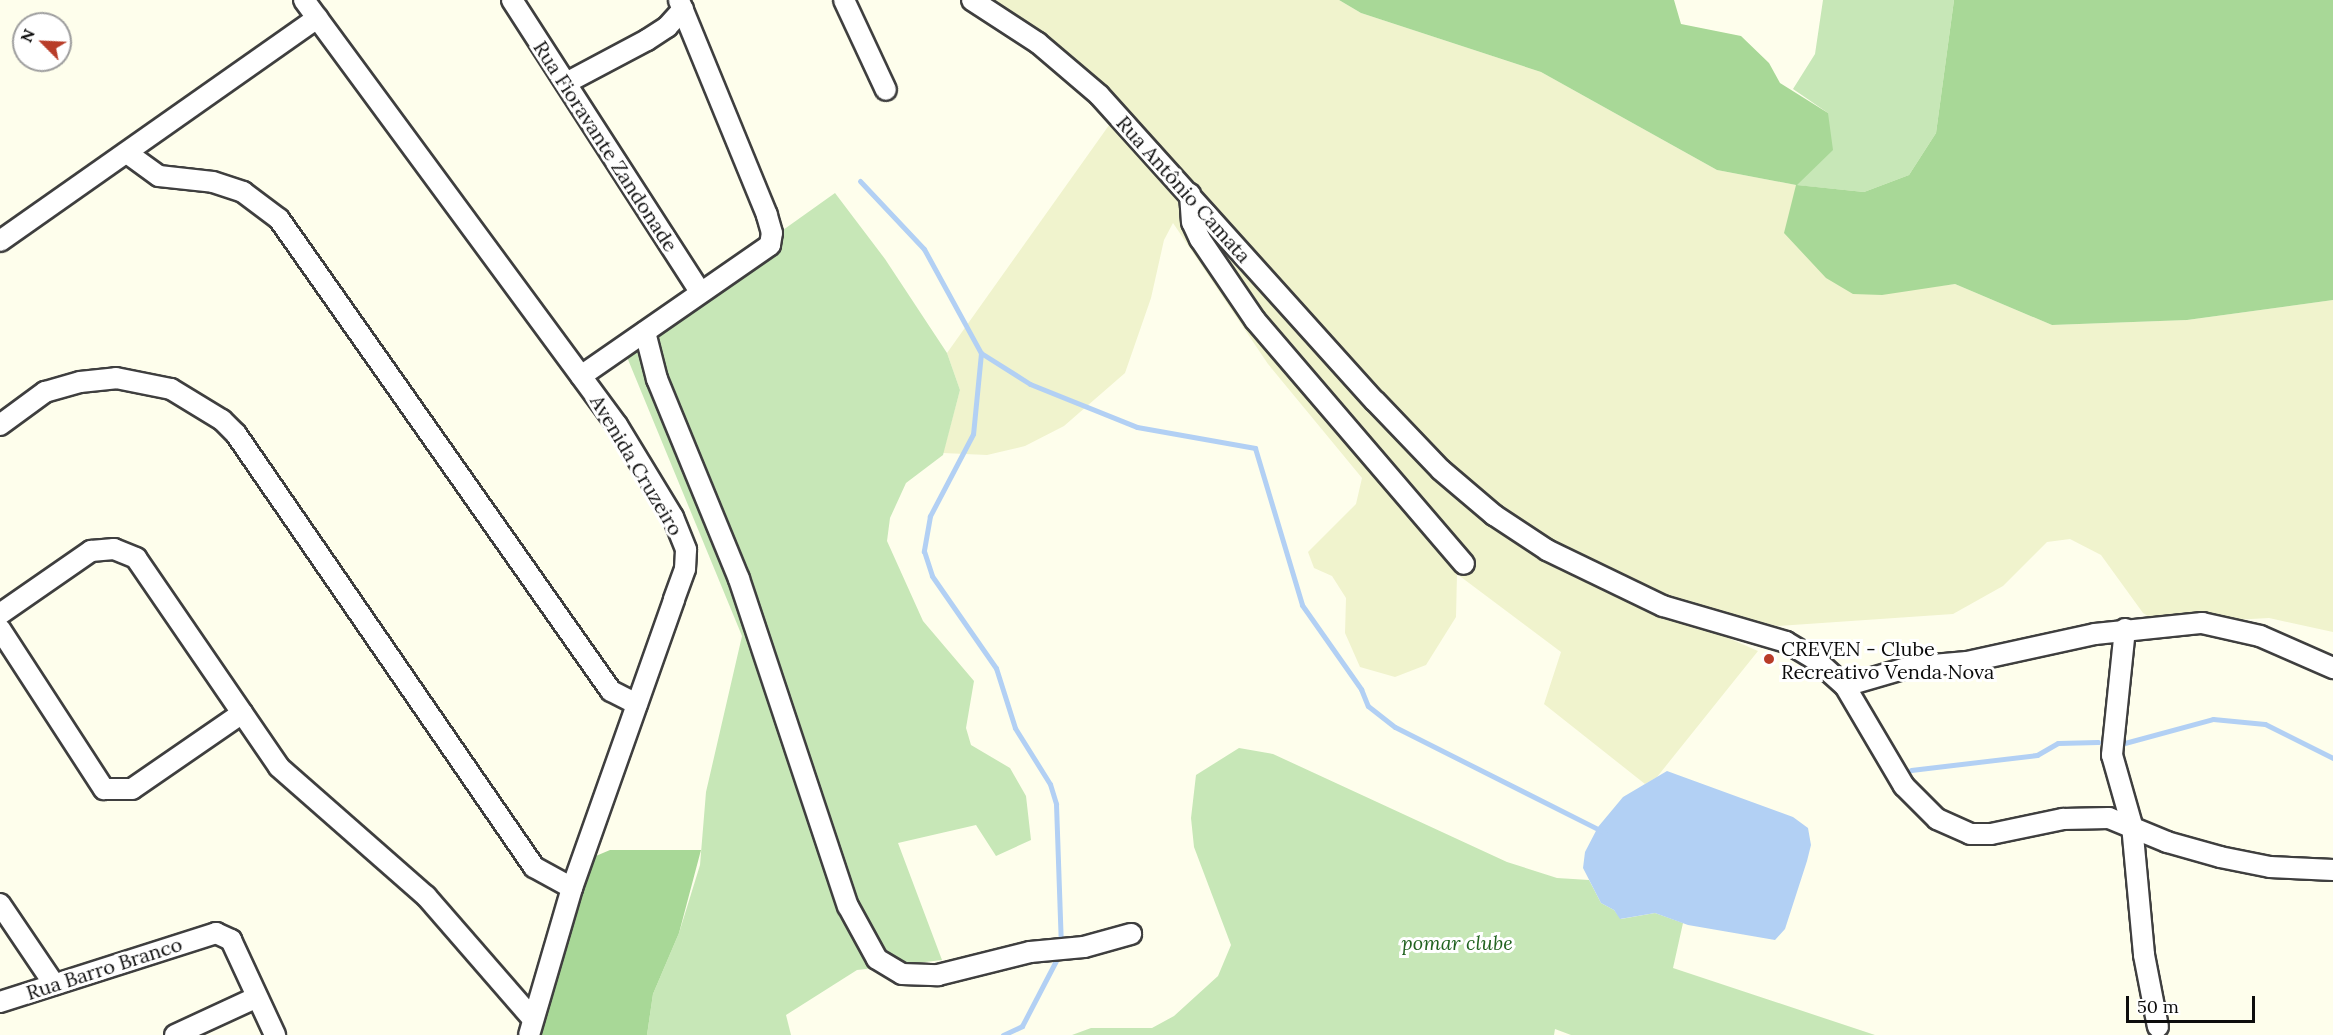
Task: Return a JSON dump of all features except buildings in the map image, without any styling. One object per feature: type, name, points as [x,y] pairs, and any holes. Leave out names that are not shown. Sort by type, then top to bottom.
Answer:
[{"type":"street","name":"Avenida Cruzeiro","points":[[304,0],[617,425],[660,496],[686,550],[678,590],[572,888],[531,1027]]},
{"type":"street","name":"Rua Fioravante Zandonade","points":[[512,0],[700,292]]},
{"type":"street","points":[[844,0],[886,90]]},
{"type":"street","name":"Rua Antônio Camata","points":[[972,0],[1066,65],[1190,194],[1375,401],[1441,470],[1494,516],[1548,550],[1663,606],[1786,642],[1816,660],[1845,687],[1904,786],[1937,819],[1953,829],[1991,834],[2020,826],[2089,817],[2132,825],[2167,842],[2220,857],[2270,867],[2333,870]]},
{"type":"street","points":[[566,83],[624,55],[667,27],[681,5]]},
{"type":"street","points":[[581,376],[770,245],[772,233],[681,5]]},
{"type":"street","points":[[0,241],[317,18]]},
{"type":"street","points":[[667,27],[692,32]]},
{"type":"street","points":[[127,153],[159,176],[213,182],[243,192],[279,219],[611,691],[637,704]]},
{"type":"street","points":[[1190,194],[1192,222],[1200,239],[1255,320],[1464,564]]},
{"type":"street","points":[[645,332],[657,379],[739,579],[848,906],[877,959],[902,974],[938,975],[1049,948],[1072,947],[1131,934]]},
{"type":"street","points":[[0,425],[45,392],[80,381],[116,378],[171,389],[222,420],[236,434],[534,867],[572,888]]},
{"type":"street","points":[[0,614],[91,551],[106,548],[136,558],[279,767],[426,896],[531,1027]]},
{"type":"street","points":[[1845,687],[1910,668],[1967,662],[2125,629],[2202,623],[2224,626],[2260,636],[2333,668]]},
{"type":"street","points":[[0,629],[104,789],[132,789],[242,713]]},
{"type":"street","points":[[2125,629],[2112,755],[2132,825],[2144,955],[2158,1027]]},
{"type":"street","points":[[0,904],[54,984]]},
{"type":"street","name":"Rua Barro Branco","points":[[0,1002],[209,934],[224,934],[231,940],[255,998]]},
{"type":"street","points":[[175,1035],[255,998],[275,1035]]},
{"type":"green space","points":[[961,0],[1339,0],[1361,13],[1541,72],[1717,170],[1796,185],[1922,288],[1955,284],[2052,325],[2187,320],[2333,300],[2333,632],[2269,618],[2161,624],[2143,613],[2101,555],[2070,539],[2047,542],[2003,586],[1953,614],[1777,626],[1720,613],[1694,623],[1758,651],[1657,777],[1645,784],[1544,704],[1561,652],[1457,574],[1456,617],[1426,665],[1395,677],[1360,667],[1345,633],[1346,598],[1332,576],[1314,568],[1308,552],[1356,504],[1362,478],[1268,364],[1173,223],[1164,240],[1151,298],[1125,373],[1064,426],[1025,446],[987,455],[943,453],[960,390],[947,353],[1112,121],[1085,95]]},
{"type":"green space","points":[[1339,0],[1674,0],[1681,24],[1741,36],[1769,63],[1780,83],[1828,113],[1833,150],[1797,185],[1864,192],[1909,175],[1936,133],[1954,0],[2333,0],[2333,300],[2187,320],[2052,325],[1955,284],[1882,295],[1853,294],[1826,278],[1784,233],[1796,185],[1717,170],[1541,72],[1361,13]]},
{"type":"green space","points":[[1823,0],[1954,0],[1936,133],[1909,175],[1864,192],[1796,185],[1828,113],[1793,89],[1815,54]]},
{"type":"green space","points":[[835,193],[885,259],[947,353],[960,390],[943,455],[906,483],[890,518],[887,541],[923,621],[974,681],[966,728],[971,745],[1010,768],[1026,796],[1031,840],[996,856],[976,825],[898,843],[942,960],[857,970],[786,1015],[791,1035],[647,1035],[653,994],[679,933],[700,865],[706,792],[742,636],[622,345]]},
{"type":"green space","name":"pomar clube","points":[[1239,748],[1273,754],[1507,862],[1557,878],[1589,880],[1601,903],[1614,910],[1621,919],[1655,913],[1683,923],[1673,968],[1875,1035],[1571,1035],[1555,1029],[1554,1035],[1072,1035],[1091,1028],[1152,1028],[1174,1016],[1218,976],[1231,945],[1194,847],[1191,818],[1196,775]]},
{"type":"green space","points":[[610,850],[701,850],[679,933],[653,994],[647,1035],[535,1035],[584,861]]},
{"type":"water","points":[[1667,771],[1793,817],[1808,828],[1811,845],[1807,861],[1785,929],[1775,940],[1688,925],[1655,913],[1620,919],[1614,910],[1601,903],[1583,868],[1585,852],[1598,827],[1623,797]]},
{"type":"waterway","points":[[860,181],[924,249],[981,353],[1030,384],[1137,427],[1255,448],[1302,605],[1361,689],[1368,706],[1395,727],[1604,832]]},
{"type":"waterway","points":[[981,353],[973,434],[930,516],[924,551],[932,576],[996,668],[1015,728],[1050,784],[1056,804],[1061,944]]},
{"type":"waterway","points":[[2121,744],[2213,719],[2265,724],[2333,758]]},
{"type":"waterway","points":[[1911,770],[2037,755],[2058,743],[2098,742]]},
{"type":"waterway","points":[[1003,1035],[1022,1026],[1060,953]]},
{"type":"place","name":"CREVEN - Clube Recreativo Venda Nova","points":[[1769,659]]}]
